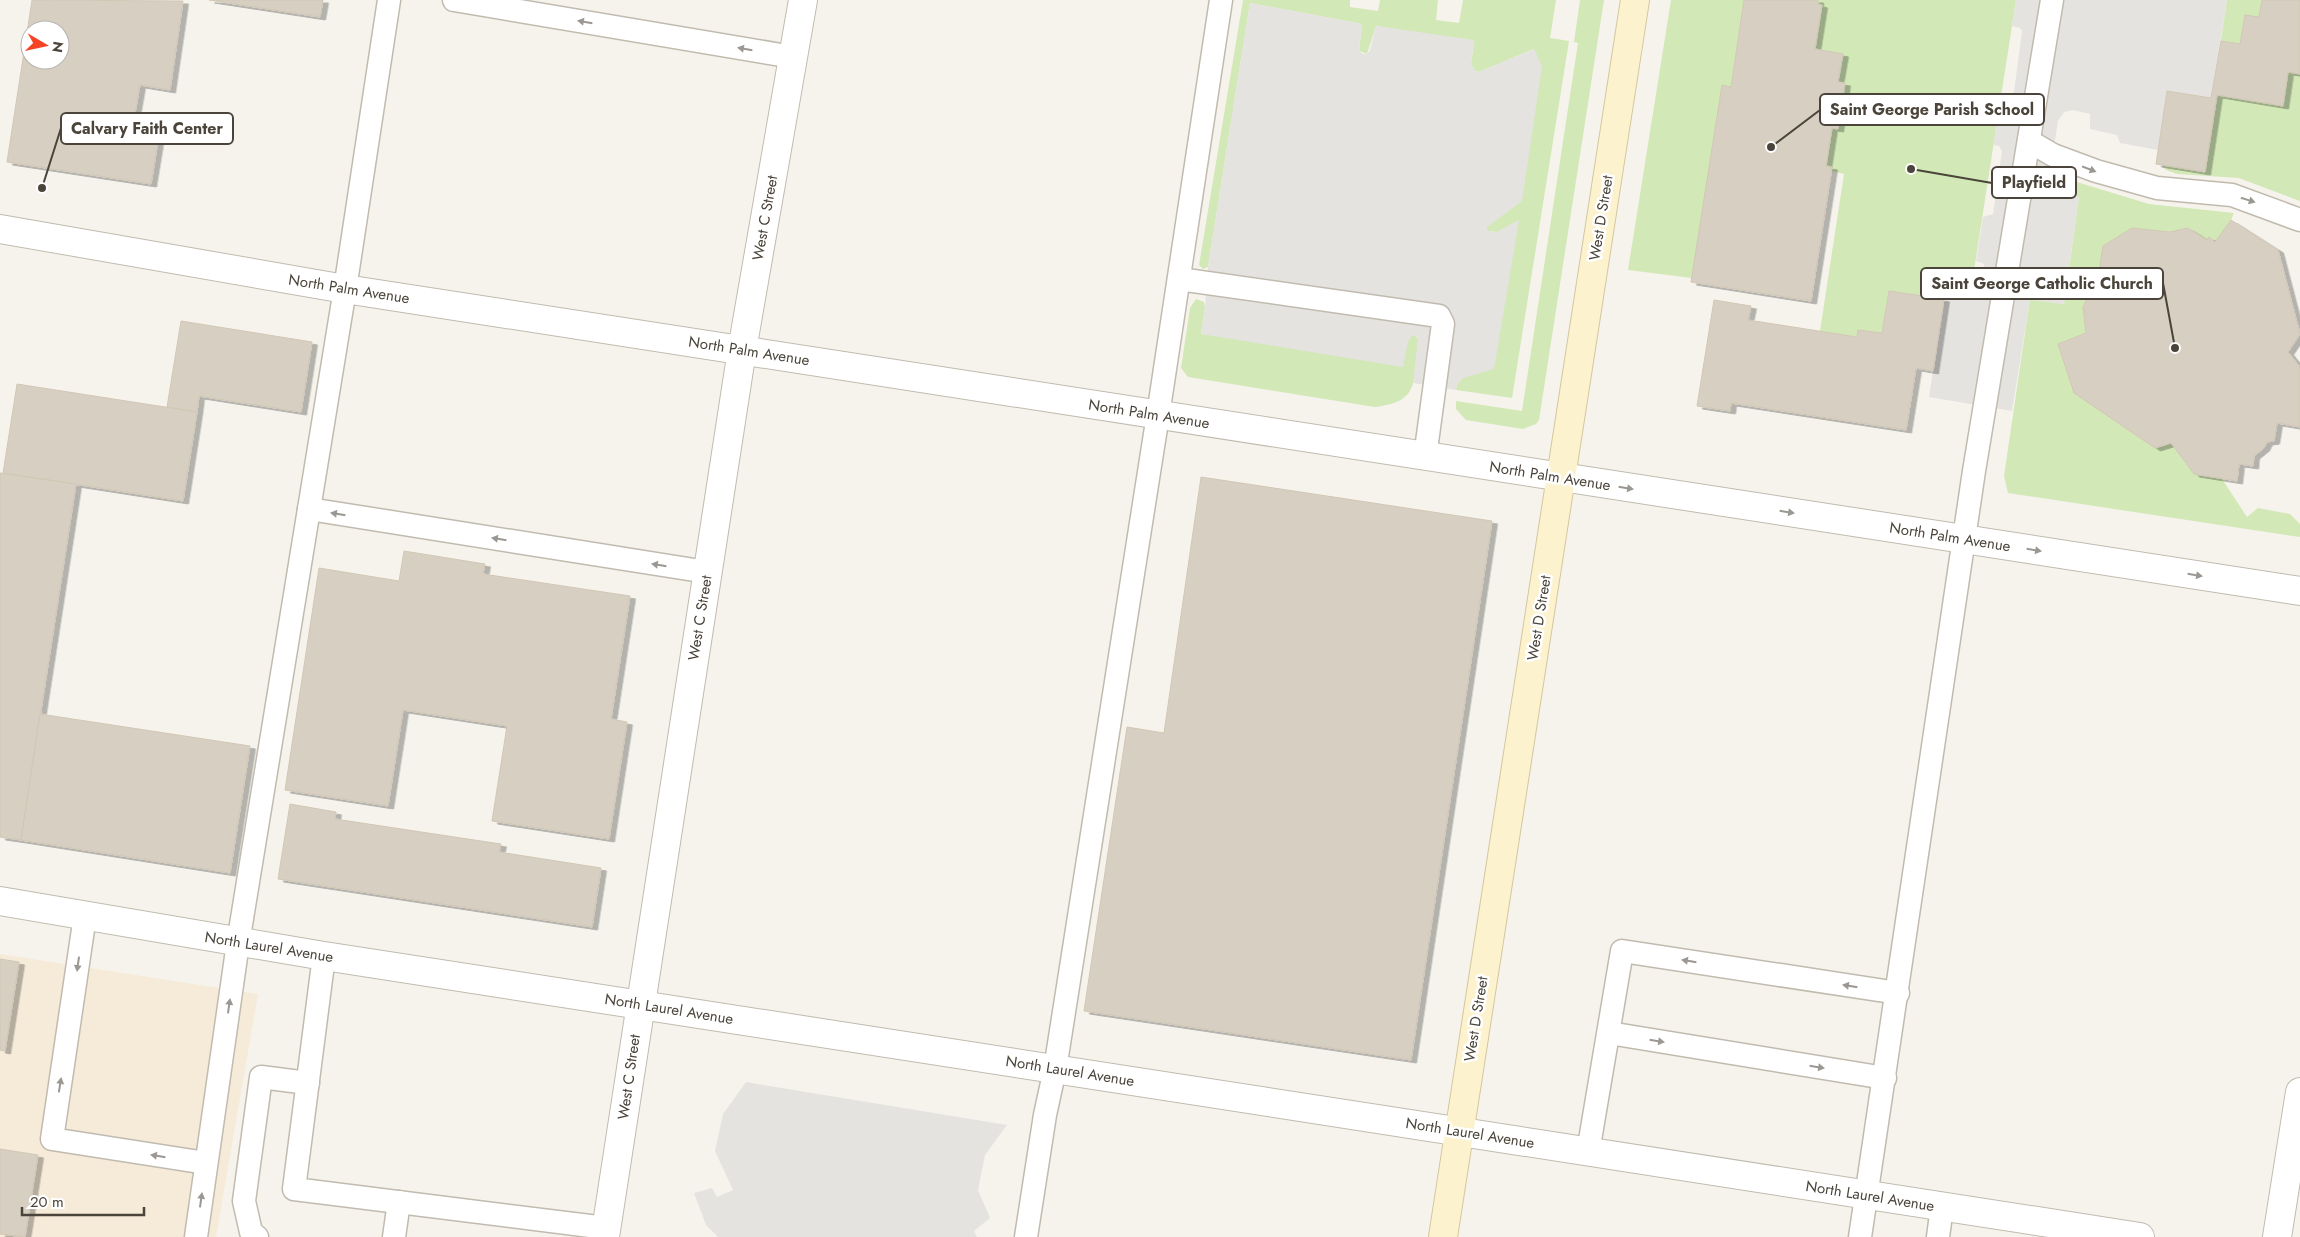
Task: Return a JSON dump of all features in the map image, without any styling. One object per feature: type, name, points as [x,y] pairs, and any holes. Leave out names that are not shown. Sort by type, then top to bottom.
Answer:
[{"type":"main road","name":"West D Street","points":[[1443,1237],[1635,0]]},
{"type":"street","name":"West C Street","points":[[606,1232],[742,350],[803,0]]},
{"type":"street","name":"North Palm Avenue","points":[[0,229],[345,288],[1425,457],[2300,591]]},
{"type":"street","name":"North Laurel Avenue","points":[[0,901],[238,943],[1942,1207],[2060,1231],[2140,1237]]},
{"type":"street","points":[[2277,1237],[2300,1092]]},
{"type":"lane","points":[[196,1237],[238,943],[345,288],[389,0]]},
{"type":"lane","points":[[454,0],[793,57]]},
{"type":"lane","points":[[1026,1237],[1044,1115],[1055,1069],[1158,415],[1220,0]]},
{"type":"lane","points":[[1860,1237],[1868,1196],[1974,471],[2052,0]]},
{"type":"lane","points":[[2029,141],[2052,155],[2096,171],[2157,188],[2232,195],[2300,220]]},
{"type":"lane","points":[[1179,279],[1439,316],[1443,324],[1425,457]]},
{"type":"lane","points":[[309,510],[707,572]]},
{"type":"lane","points":[[85,916],[52,1139],[206,1163]]},
{"type":"lane","points":[[1588,1152],[1622,951],[1898,993]]},
{"type":"lane","points":[[324,956],[294,1188],[606,1232]]},
{"type":"lane","points":[[1609,1033],[1885,1078]]},
{"type":"lane","points":[[257,1237],[251,1232],[244,1201],[261,1077],[308,1083]]},
{"type":"lane","points":[[394,1237],[399,1202]]},
{"type":"lane","points":[[1938,1237],[1942,1207]]},
{"type":"shaded area","points":[[2016,0],[2227,0],[2211,98],[2167,91],[2158,150],[2120,143],[2117,135],[2090,129],[2090,114],[2073,110],[2064,112],[2058,121],[2047,191],[2079,197],[2064,304],[2030,300],[2012,411],[1929,397],[1945,293],[1980,299],[1985,272],[1984,264],[1976,261],[1983,217],[1993,214],[2002,151],[1999,146],[1993,145],[2001,96],[2010,96],[2014,92],[2022,31],[2020,28],[2012,26]]},
{"type":"shaded area","points":[[1250,3],[1362,24],[1359,51],[1363,54],[1367,54],[1370,50],[1376,26],[1474,40],[1471,64],[1475,71],[1479,72],[1534,49],[1542,66],[1522,201],[1487,227],[1487,231],[1497,232],[1519,220],[1494,369],[1463,378],[1457,384],[1456,390],[1413,383],[1418,340],[1416,336],[1412,335],[1408,341],[1403,367],[1201,334],[1208,267]]},
{"type":"shaded area","points":[[0,954],[258,994],[216,1237],[0,1237]]},
{"type":"shaded area","points":[[746,1082],[1007,1125],[985,1155],[978,1190],[990,1218],[974,1231],[977,1237],[718,1237],[706,1225],[694,1193],[712,1188],[717,1197],[733,1190],[715,1151],[723,1114]]},
{"type":"green space","points":[[1243,0],[1350,0],[1350,7],[1378,11],[1380,0],[1438,0],[1436,20],[1459,23],[1463,0],[1556,0],[1550,38],[1569,41],[1512,398],[1456,390],[1457,384],[1463,378],[1518,221],[1497,232],[1487,231],[1487,227],[1491,222],[1534,49],[1479,72],[1475,71],[1471,64],[1474,41],[1376,26],[1367,54],[1359,51],[1362,24],[1250,3],[1208,267],[1203,269],[1199,265]]},
{"type":"green space","points":[[1580,0],[1604,0],[1539,420],[1536,424],[1523,429],[1466,420],[1456,409],[1456,401],[1522,411],[1578,43],[1574,42]]},
{"type":"green space","points":[[1671,0],[1744,0],[1731,87],[1722,85],[1692,278],[1628,270]]},
{"type":"green space","points":[[1818,0],[2016,0],[1970,296],[1945,293],[1944,299],[1889,291],[1882,333],[1859,330],[1857,337],[1820,331],[1844,174],[1831,171],[1832,167],[1826,166],[1832,128],[1838,128],[1845,83],[1838,82],[1843,54],[1815,49],[1822,5],[1818,4]]},
{"type":"green space","points":[[2227,0],[2300,0],[2300,201],[2239,178],[2177,174],[2166,170],[2162,165],[2156,164],[2167,91],[2212,98]]},
{"type":"green space","points":[[2049,177],[2067,179],[2149,204],[2234,213],[2215,242],[2209,238],[2207,240],[2188,228],[2170,232],[2133,228],[2098,278],[2086,333],[2058,344],[2074,393],[2155,448],[2171,443],[2194,474],[2222,479],[2247,517],[2258,508],[2290,514],[2300,524],[2300,537],[2008,493],[2004,476],[2030,299],[2064,304],[2079,197],[2047,192]]},
{"type":"green space","points":[[1196,299],[1204,302],[1205,308],[1201,334],[1408,341],[1412,335],[1416,336],[1418,340],[1415,377],[1412,386],[1408,394],[1401,400],[1375,407],[1188,377],[1181,368],[1190,308]]},
{"type":"building","points":[[32,0],[183,1],[170,90],[140,85],[134,119],[161,123],[151,184],[7,162],[21,70],[70,70],[70,20],[29,20]]},
{"type":"building","points":[[209,0],[323,0],[320,17]]},
{"type":"building","points":[[1744,0],[1818,0],[1818,4],[1822,5],[1815,49],[1843,54],[1838,82],[1845,83],[1838,129],[1832,128],[1826,166],[1832,167],[1811,301],[1691,282],[1722,85],[1731,87]]},
{"type":"building","points":[[2262,0],[2300,0],[2300,74],[2288,72],[2283,106],[2217,95],[2205,172],[2156,164],[2167,91],[2211,98],[2221,41],[2240,44],[2245,15],[2259,17]]},
{"type":"building","points":[[2231,220],[2278,250],[2300,334],[2288,352],[2300,367],[2300,427],[2277,423],[2274,441],[2267,442],[2264,448],[2254,456],[2253,466],[2239,464],[2237,481],[2194,474],[2171,443],[2155,448],[2074,393],[2058,344],[2086,333],[2083,307],[2098,278],[2103,246],[2132,228],[2170,232],[2188,228],[2207,240],[2209,237],[2215,242]]},
{"type":"building","points":[[1889,291],[1944,299],[1933,371],[1916,368],[1906,430],[1731,403],[1730,411],[1697,406],[1714,300],[1751,306],[1748,320],[1857,337],[1858,330],[1882,333]]},
{"type":"building","points":[[181,321],[312,342],[301,412],[199,396],[197,412],[167,407]]},
{"type":"building","points":[[17,384],[197,412],[183,501],[3,473]]},
{"type":"building","points":[[0,473],[76,484],[21,840],[0,837]]},
{"type":"building","points":[[1201,477],[1492,521],[1411,1060],[1084,1011],[1127,727],[1164,733]]},
{"type":"building","points":[[404,551],[485,564],[483,574],[630,596],[611,719],[627,722],[609,839],[492,821],[507,726],[403,710],[388,806],[285,790],[319,568],[399,581]]},
{"type":"building","points":[[40,714],[250,746],[230,873],[21,840]]},
{"type":"building","points":[[290,804],[336,812],[335,819],[501,844],[499,852],[601,868],[592,927],[278,879]]},
{"type":"building","points":[[0,959],[19,962],[5,1051],[0,1050]]},
{"type":"building","points":[[0,1149],[38,1155],[25,1237],[0,1234]]},
{"type":"place","name":"Saint George Parish School","points":[[1771,147]]},
{"type":"place","name":"Playfield","points":[[1911,169]]},
{"type":"place","name":"Calvary Faith Center","points":[[42,188]]},
{"type":"place","name":"Saint George Catholic Church","points":[[2175,348]]}]
